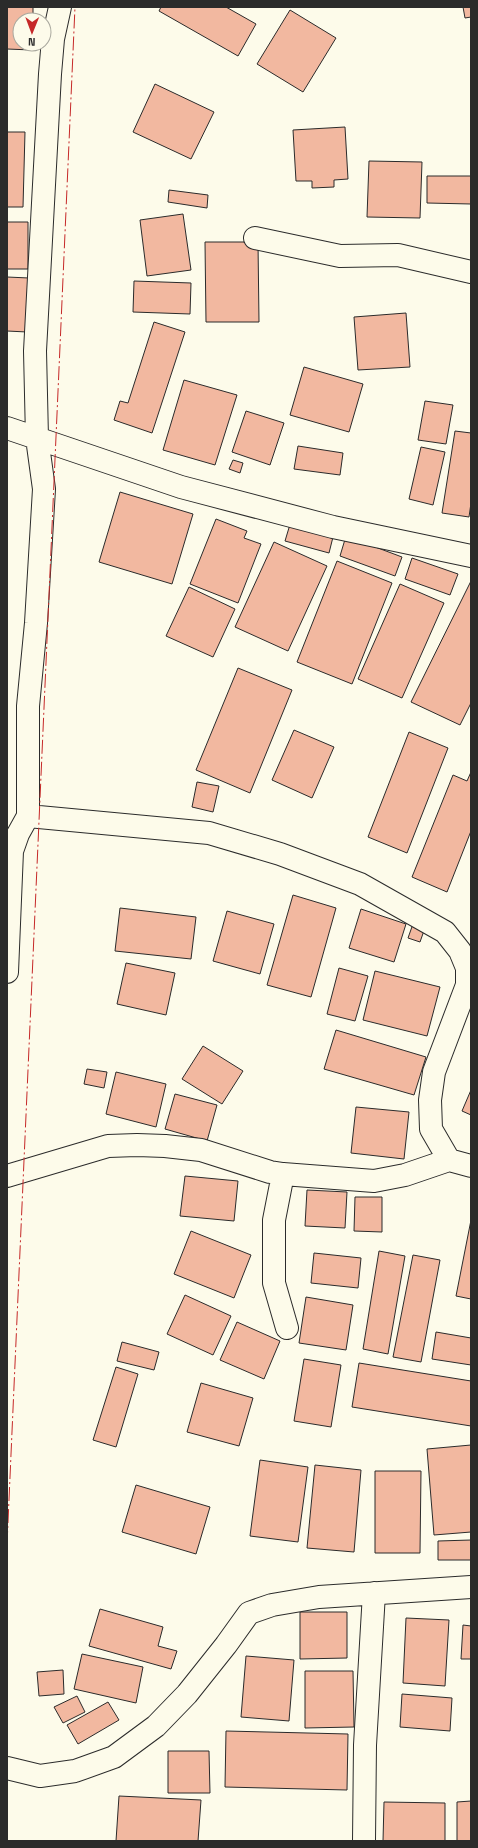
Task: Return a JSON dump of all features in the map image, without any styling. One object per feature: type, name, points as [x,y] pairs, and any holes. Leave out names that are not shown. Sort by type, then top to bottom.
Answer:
[{"type":"street","points":[[7,972],[12,851],[18,829],[36,623],[44,489],[37,438],[35,351],[50,67],[53,39],[60,7]]},
{"type":"street","points":[[255,238],[340,256],[398,255],[471,272]]},
{"type":"street","points":[[7,428],[181,487],[333,527],[471,556]]},
{"type":"street","points":[[18,829],[209,833],[280,854],[360,884],[445,932],[460,951],[468,968],[467,985],[434,1072],[430,1100],[431,1129],[449,1160]]},
{"type":"street","points":[[7,1176],[108,1146],[137,1145],[201,1150],[270,1172],[282,1174],[374,1181],[405,1175],[449,1160],[471,1166]]},
{"type":"street","points":[[282,1174],[274,1220],[274,1283],[287,1328]]},
{"type":"street","points":[[7,1768],[40,1776],[75,1771],[114,1757],[156,1726],[187,1694],[249,1613],[272,1605],[294,1600],[471,1587]]},
{"type":"street","points":[[364,1841],[365,1745],[374,1593]]},
{"type":"building","points":[[7,7],[33,7],[33,12],[12,12],[12,49],[7,49]]},
{"type":"building","points":[[161,7],[226,7],[256,24],[238,56],[159,11]]},
{"type":"building","points":[[463,7],[471,7],[471,17],[465,18]]},
{"type":"building","points":[[290,10],[336,38],[303,92],[257,64]]},
{"type":"building","points":[[155,84],[214,112],[191,159],[133,132]]},
{"type":"building","points":[[345,127],[348,179],[334,180],[334,187],[312,188],[312,181],[296,181],[293,130]]},
{"type":"building","points":[[7,132],[25,132],[23,207],[7,207]]},
{"type":"building","points":[[369,161],[422,162],[420,218],[367,217]]},
{"type":"building","points":[[427,176],[471,176],[471,204],[427,203]]},
{"type":"building","points":[[169,190],[208,195],[207,208],[168,202]]},
{"type":"building","points":[[183,214],[191,270],[147,276],[140,220]]},
{"type":"building","points":[[7,222],[28,222],[28,269],[7,269]]},
{"type":"building","points":[[205,242],[258,242],[259,322],[206,322]]},
{"type":"building","points":[[7,277],[29,278],[27,332],[7,331]]},
{"type":"building","points":[[134,281],[191,283],[190,314],[133,312]]},
{"type":"building","points":[[406,313],[410,367],[358,370],[354,317]]},
{"type":"building","points":[[154,322],[185,332],[152,433],[114,420],[120,401],[128,403]]},
{"type":"building","points":[[304,367],[363,384],[349,432],[290,415]]},
{"type":"building","points":[[184,380],[237,395],[215,465],[163,450]]},
{"type":"building","points":[[425,401],[453,405],[446,444],[418,440]]},
{"type":"building","points":[[246,411],[284,423],[270,465],[232,452]]},
{"type":"building","points":[[455,431],[471,433],[471,503],[469,517],[442,513]]},
{"type":"building","points":[[298,446],[343,453],[340,475],[294,469]]},
{"type":"building","points":[[421,447],[445,452],[433,505],[409,499]]},
{"type":"building","points":[[233,460],[243,463],[240,473],[229,469]]},
{"type":"building","points":[[120,492],[193,514],[172,584],[99,562]]},
{"type":"building","points":[[216,519],[247,531],[244,538],[261,544],[238,603],[190,584]]},
{"type":"building","points":[[291,521],[334,533],[329,553],[285,541]]},
{"type":"building","points":[[346,536],[402,557],[395,576],[340,556]]},
{"type":"building","points":[[274,542],[327,566],[288,651],[235,627]]},
{"type":"building","points":[[412,558],[458,574],[450,595],[405,579]]},
{"type":"building","points":[[337,561],[392,583],[352,684],[297,662]]},
{"type":"building","points":[[471,581],[471,703],[460,725],[411,702]]},
{"type":"building","points":[[400,584],[444,603],[402,698],[358,679]]},
{"type":"building","points":[[189,587],[235,609],[213,657],[166,636]]},
{"type":"building","points":[[238,668],[292,690],[250,793],[196,770]]},
{"type":"building","points":[[294,730],[334,747],[312,798],[272,780]]},
{"type":"building","points":[[409,732],[448,748],[407,853],[368,837]]},
{"type":"building","points":[[471,772],[471,831],[447,892],[412,877],[453,775],[467,781]]},
{"type":"building","points":[[197,782],[219,786],[213,812],[192,807]]},
{"type":"building","points":[[293,895],[336,908],[311,997],[267,985]]},
{"type":"building","points":[[120,908],[196,917],[191,959],[115,951]]},
{"type":"building","points":[[361,909],[406,924],[394,962],[349,948]]},
{"type":"building","points":[[227,911],[274,924],[260,974],[213,961]]},
{"type":"building","points":[[414,921],[426,925],[420,942],[408,938]]},
{"type":"building","points":[[126,963],[175,973],[166,1015],[117,1004]]},
{"type":"building","points":[[339,968],[368,976],[355,1021],[327,1014]]},
{"type":"building","points":[[375,971],[440,987],[427,1036],[363,1020]]},
{"type":"building","points":[[336,1030],[426,1057],[414,1095],[324,1069]]},
{"type":"building","points":[[203,1046],[243,1071],[222,1104],[182,1079]]},
{"type":"building","points":[[87,1069],[107,1072],[104,1088],[84,1084]]},
{"type":"building","points":[[116,1072],[166,1084],[156,1127],[106,1114]]},
{"type":"building","points":[[471,1090],[471,1115],[462,1111]]},
{"type":"building","points":[[175,1094],[217,1105],[207,1141],[165,1129]]},
{"type":"building","points":[[356,1107],[409,1112],[404,1159],[351,1153]]},
{"type":"building","points":[[185,1176],[238,1181],[234,1221],[180,1216]]},
{"type":"building","points":[[307,1190],[347,1192],[345,1228],[305,1226]]},
{"type":"building","points":[[355,1197],[382,1197],[382,1232],[354,1231]]},
{"type":"building","points":[[471,1220],[471,1299],[456,1296]]},
{"type":"building","points":[[191,1231],[251,1255],[234,1298],[174,1274]]},
{"type":"building","points":[[379,1251],[405,1256],[388,1354],[363,1349]]},
{"type":"building","points":[[314,1253],[361,1258],[358,1288],[311,1283]]},
{"type":"building","points":[[413,1255],[440,1260],[421,1362],[393,1357]]},
{"type":"building","points":[[185,1295],[231,1316],[213,1355],[167,1334]]},
{"type":"building","points":[[306,1297],[353,1305],[346,1350],[299,1343]]},
{"type":"building","points":[[237,1322],[280,1341],[264,1379],[220,1360]]},
{"type":"building","points":[[436,1332],[471,1338],[471,1365],[432,1359]]},
{"type":"building","points":[[122,1342],[159,1352],[154,1370],[117,1361]]},
{"type":"building","points":[[304,1359],[341,1365],[331,1427],[294,1421]]},
{"type":"building","points":[[359,1363],[471,1381],[471,1426],[352,1407]]},
{"type":"building","points":[[116,1367],[138,1374],[116,1447],[93,1440]]},
{"type":"building","points":[[201,1383],[253,1398],[239,1446],[187,1432]]},
{"type":"building","points":[[471,1445],[471,1532],[434,1535],[427,1449]]},
{"type":"building","points":[[260,1460],[308,1467],[298,1542],[250,1536]]},
{"type":"building","points":[[315,1465],[361,1470],[354,1552],[307,1548]]},
{"type":"building","points":[[375,1471],[421,1471],[420,1553],[375,1553]]},
{"type":"building","points":[[136,1485],[210,1507],[196,1554],[122,1532]]},
{"type":"building","points":[[471,1540],[471,1560],[438,1560],[438,1541]]},
{"type":"building","points":[[100,1609],[163,1627],[158,1646],[177,1651],[171,1669],[89,1646]]},
{"type":"building","points":[[300,1612],[347,1612],[347,1658],[300,1659]]},
{"type":"building","points":[[406,1618],[449,1620],[445,1686],[403,1683]]},
{"type":"building","points":[[463,1625],[471,1626],[471,1659],[461,1659]]},
{"type":"building","points":[[82,1654],[143,1667],[136,1703],[74,1689]]},
{"type":"building","points":[[246,1656],[294,1660],[289,1721],[241,1717]]},
{"type":"building","points":[[63,1670],[64,1694],[39,1696],[37,1672]]},
{"type":"building","points":[[305,1671],[353,1671],[354,1727],[305,1728]]},
{"type":"building","points":[[402,1694],[452,1698],[450,1731],[400,1727]]},
{"type":"building","points":[[77,1696],[85,1712],[63,1723],[54,1707]]},
{"type":"building","points":[[108,1702],[119,1720],[78,1744],[67,1725]]},
{"type":"building","points":[[226,1731],[348,1734],[347,1790],[225,1787]]},
{"type":"building","points":[[168,1751],[209,1751],[210,1793],[168,1793]]},
{"type":"building","points":[[119,1796],[201,1800],[198,1841],[116,1841]]},
{"type":"building","points":[[471,1801],[471,1841],[457,1841],[457,1802]]},
{"type":"building","points":[[384,1802],[445,1803],[445,1841],[383,1841]]},
{"type":"power","points":[[7,1545],[75,7]]}]
